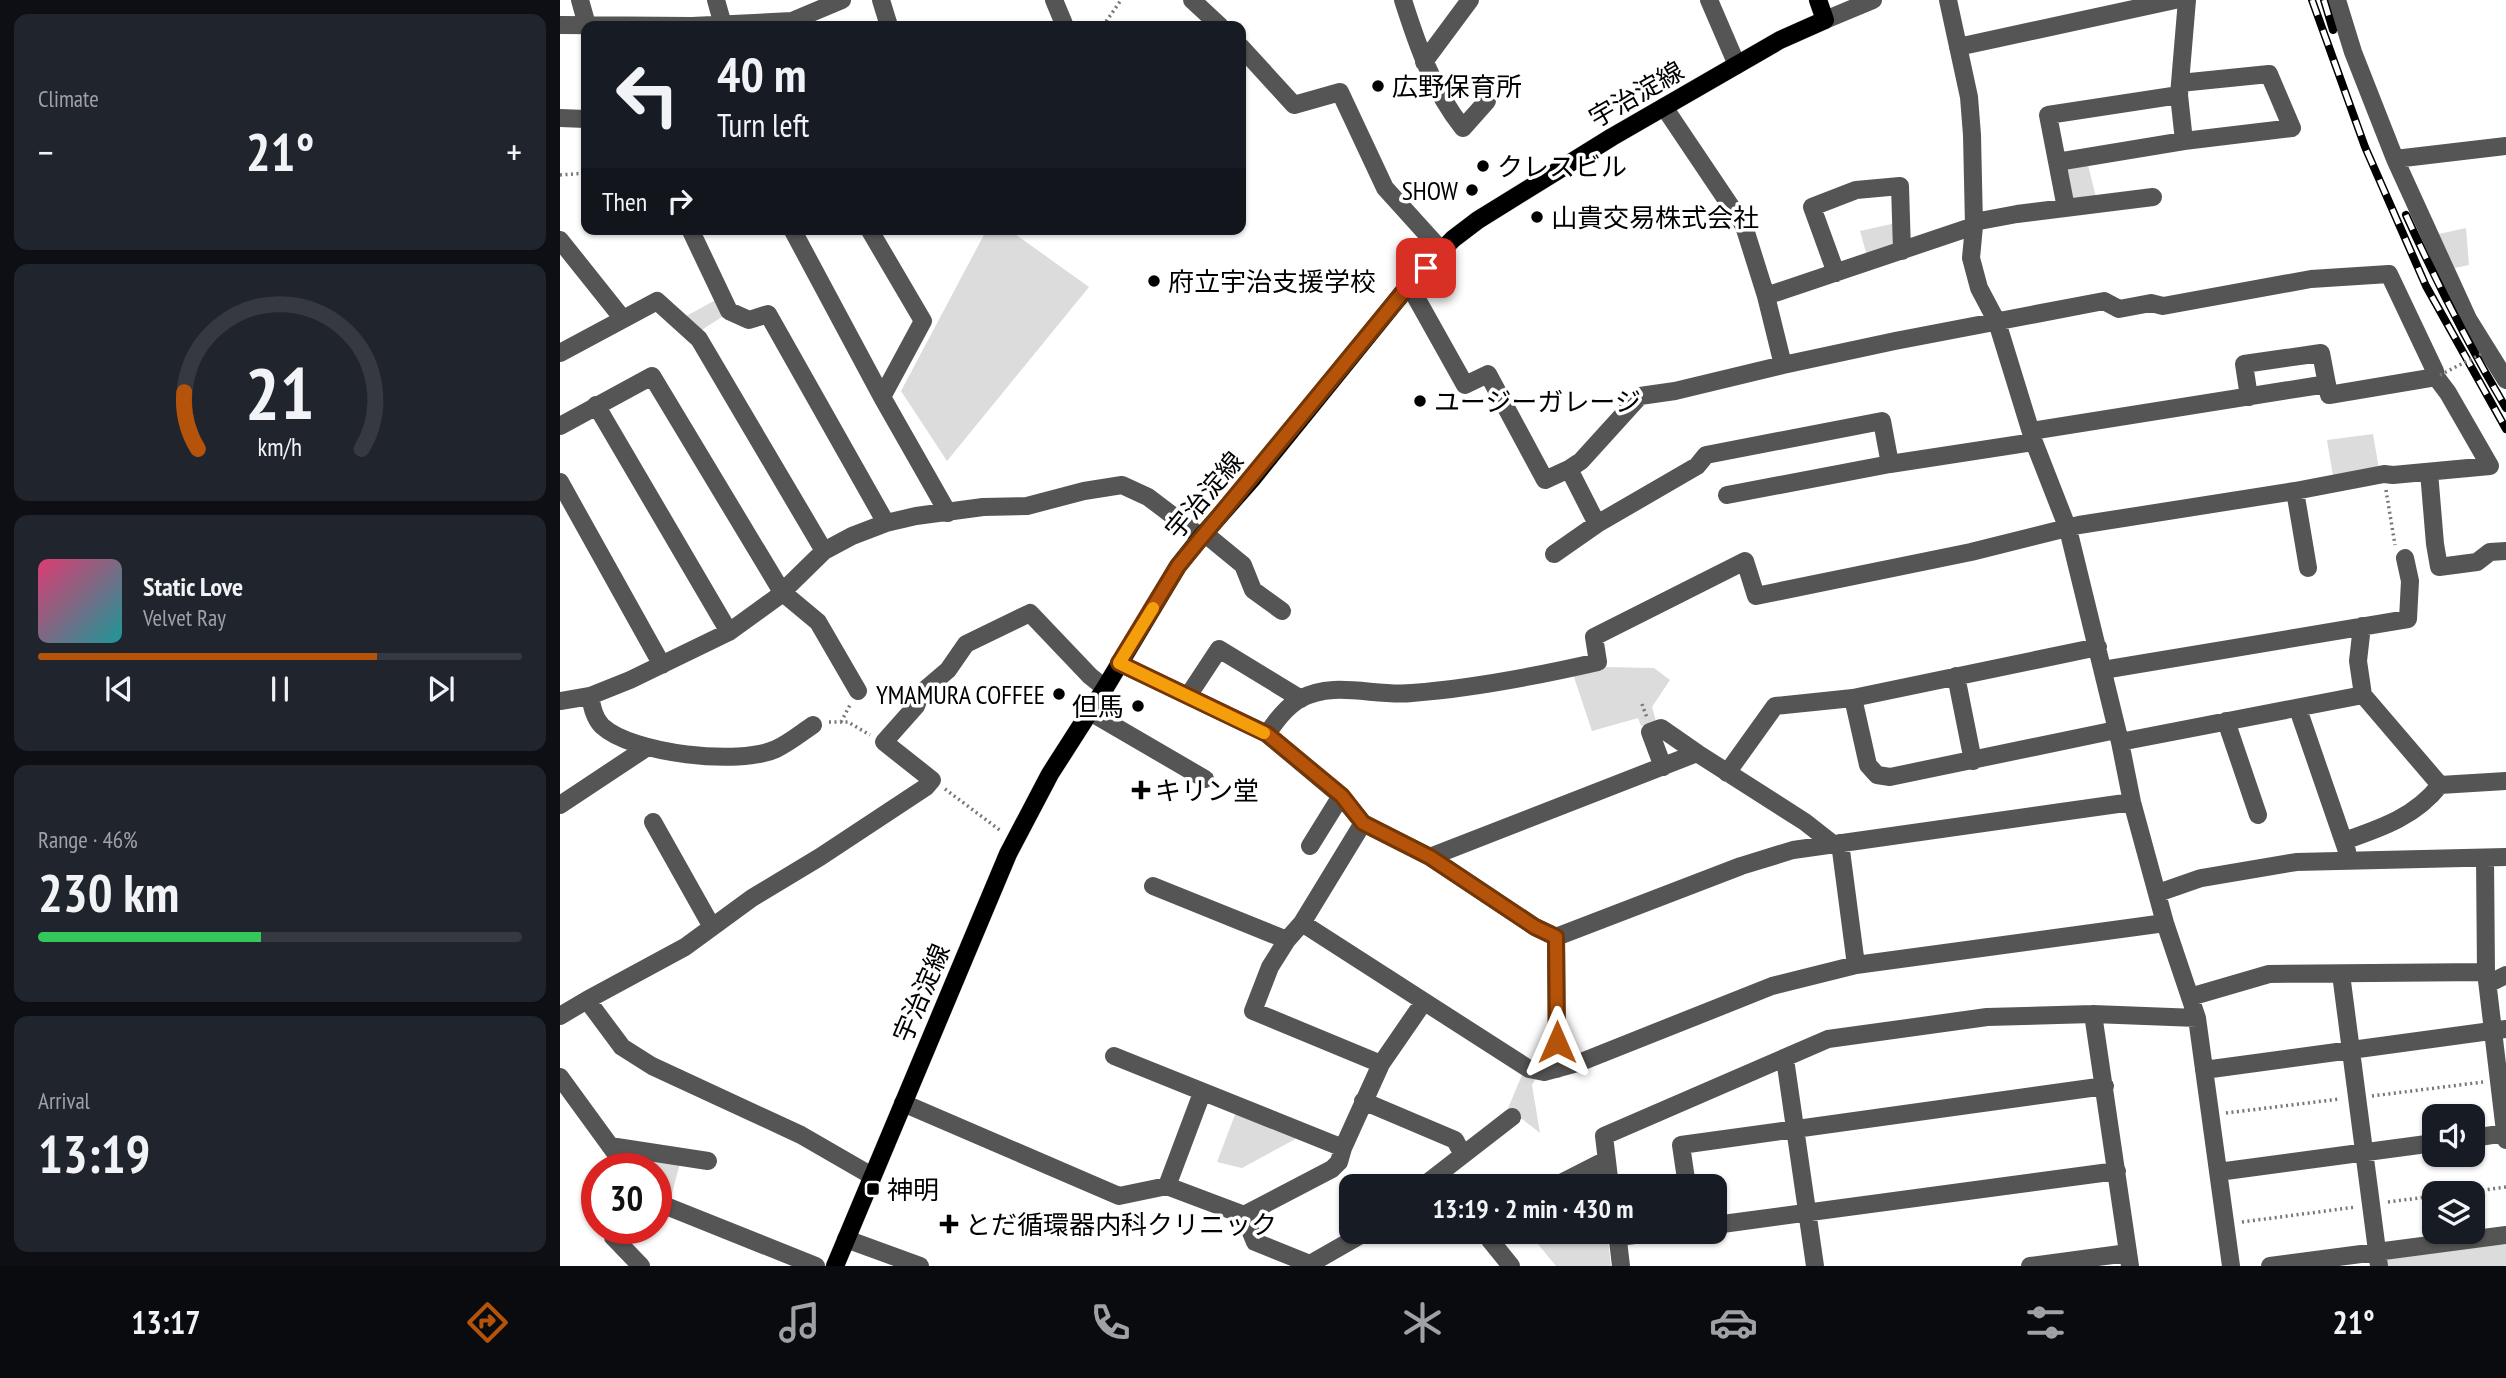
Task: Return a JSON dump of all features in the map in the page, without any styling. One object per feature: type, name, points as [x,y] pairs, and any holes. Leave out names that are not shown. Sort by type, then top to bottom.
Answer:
[{"type":"main road","points":[[1818,0],[1825,20]]},
{"type":"main road","name":"宇治淀線","points":[[835,1266],[1015,842],[1050,775],[1178,566],[1409,285],[1453,239],[1478,220],[1664,107],[1780,40],[1825,20]]},
{"type":"street","points":[[580,0],[586,21]]},
{"type":"street","points":[[716,0],[722,21]]},
{"type":"street","points":[[792,21],[842,0]]},
{"type":"street","points":[[881,0],[888,21]]},
{"type":"street","points":[[1054,0],[1063,21]]},
{"type":"street","points":[[1192,0],[1215,21]]},
{"type":"street","points":[[1403,0],[1424,62],[1454,118],[1463,128],[1487,101]]},
{"type":"street","points":[[1424,62],[1470,0]]},
{"type":"street","points":[[1709,0],[1737,65]]},
{"type":"street","points":[[1825,20],[1872,0]]},
{"type":"street","points":[[1948,0],[1969,97],[1974,224],[1972,258],[1976,278],[1997,322],[2032,436],[2068,529],[2098,647],[2132,802],[2165,923],[2197,1018],[2231,1266]]},
{"type":"street","points":[[1958,47],[2175,0]]},
{"type":"street","points":[[2184,141],[2179,89],[2187,0]]},
{"type":"street","points":[[2337,0],[2353,52],[2395,159],[2468,319],[2505,378]]},
{"type":"street","points":[[560,24],[581,25]]},
{"type":"street","points":[[1246,52],[1294,105],[1340,92],[1385,188],[1442,251]]},
{"type":"street","points":[[2057,162],[2184,141],[2292,128],[2269,74],[2048,115],[2057,162],[2066,208]]},
{"type":"street","points":[[1664,107],[1744,226],[1766,296],[1783,365]]},
{"type":"street","points":[[560,118],[581,119]]},
{"type":"street","points":[[2395,159],[2506,146]]},
{"type":"street","points":[[1836,273],[1812,207],[1856,190],[1900,186],[1902,251]]},
{"type":"street","points":[[1766,296],[1974,224],[2153,197]]},
{"type":"street","points":[[693,235],[730,310],[749,320],[768,314],[886,523]]},
{"type":"street","points":[[795,235],[948,513]]},
{"type":"street","points":[[873,235],[923,321],[882,397]]},
{"type":"street","points":[[560,240],[623,319]]},
{"type":"street","points":[[1267,734],[1282,713],[1301,699],[1330,690],[1408,694],[1538,676],[1598,662],[1594,637],[1745,561],[1756,596],[1971,552],[2079,525],[2384,474],[2490,466],[2435,371],[2389,274],[2311,279],[2163,306],[2151,303],[2119,309],[2104,301],[1783,365],[1675,391],[1640,396],[1581,461],[1545,480],[1488,374],[1465,385],[1409,285]]},
{"type":"street","points":[[560,353],[657,301],[699,339],[824,551]]},
{"type":"street","points":[[2249,397],[2244,364],[2321,353],[2329,395],[2438,376]]},
{"type":"street","points":[[560,426],[652,376],[782,592],[818,622],[858,691]]},
{"type":"street","points":[[1727,495],[2032,436],[2327,384]]},
{"type":"street","points":[[596,405],[729,632]]},
{"type":"street","points":[[1554,554],[1597,524],[1697,466],[1706,455],[1882,421],[1890,464]]},
{"type":"street","points":[[1569,469],[1597,524]]},
{"type":"street","points":[[2429,472],[2439,567],[2477,562],[2490,552],[2506,551]]},
{"type":"street","points":[[560,482],[662,664]]},
{"type":"street","points":[[560,701],[590,696],[729,632],[782,592],[824,551],[852,536],[886,523],[916,516],[1027,506],[1084,491],[1122,485],[1148,497],[1243,565],[1253,590],[1282,611]]},
{"type":"street","points":[[2295,491],[2308,568]]},
{"type":"street","points":[[2103,670],[2408,619],[2410,581],[2405,558]]},
{"type":"street","points":[[560,1016],[685,947],[752,898],[926,787],[932,780],[884,742],[916,706],[921,693],[948,670],[966,643],[1030,613],[1090,676],[1105,688]]},
{"type":"street","points":[[2362,626],[2358,661],[2363,695],[2440,785]]},
{"type":"street","points":[[1727,773],[1775,706],[1853,698],[2098,647]]},
{"type":"street","points":[[1188,696],[1219,649],[1301,699]]},
{"type":"street","points":[[1119,663],[1267,734],[1342,796],[1363,823],[1430,857],[1535,927],[1556,937],[1741,866],[1793,850],[2132,802]]},
{"type":"street","points":[[1956,676],[1973,761]]},
{"type":"street","points":[[1853,698],[1868,765],[1877,775],[1890,777],[2118,736],[2298,709],[2363,695]]},
{"type":"street","points":[[590,696],[593,711],[601,725],[618,737],[646,748],[698,756],[754,755],[775,749],[813,725]]},
{"type":"street","points":[[2298,709],[2349,862]]},
{"type":"street","points":[[1090,712],[1205,779]]},
{"type":"street","points":[[2226,721],[2258,815]]},
{"type":"street","points":[[1663,767],[1650,732],[1661,728],[1837,843],[1856,965]]},
{"type":"street","points":[[560,805],[646,748]]},
{"type":"street","points":[[1430,857],[1697,753]]},
{"type":"street","points":[[2344,841],[2404,817],[2427,801],[2440,785],[2506,781]]},
{"type":"street","points":[[1310,846],[1342,796]]},
{"type":"street","points":[[653,822],[712,927]]},
{"type":"street","points":[[1363,823],[1303,923],[1287,940],[1270,967],[1253,1012],[1381,1064]]},
{"type":"street","points":[[2158,892],[2201,878],[2296,862],[2506,857]]},
{"type":"street","points":[[2485,858],[2487,978],[2499,1030],[2506,1140]]},
{"type":"street","points":[[1153,886],[1287,940]]},
{"type":"street","points":[[1303,923],[1529,1069],[1544,1072],[1581,1062],[1772,986],[1856,965],[2165,923]]},
{"type":"street","points":[[1556,937],[1557,1069]]},
{"type":"street","points":[[2190,997],[2269,974],[2487,978],[2506,975]]},
{"type":"street","points":[[2341,974],[2378,1259]]},
{"type":"street","points":[[587,1000],[622,1047],[652,1066],[801,1135],[872,1176]]},
{"type":"street","points":[[903,1102],[1119,1196],[1167,1186],[1244,1214],[1339,1162],[1381,1064],[1423,1003]]},
{"type":"street","points":[[1608,1174],[1604,1136],[1828,1039],[1987,1017],[2093,1014],[2197,1018]]},
{"type":"street","points":[[2030,1266],[2129,1260],[2093,1014]]},
{"type":"street","points":[[2204,1070],[2499,1030]]},
{"type":"street","points":[[1114,1056],[1343,1148]]},
{"type":"street","points":[[1785,1059],[1815,1266]]},
{"type":"street","points":[[560,1077],[615,1153]]},
{"type":"street","points":[[1685,1174],[1681,1145],[2105,1086]]},
{"type":"street","points":[[1167,1186],[1202,1093]]},
{"type":"street","points":[[1363,1101],[1455,1140],[1463,1154]]},
{"type":"street","points":[[1438,1174],[1512,1117]]},
{"type":"street","points":[[2485,1136],[2506,1133]]},
{"type":"street","points":[[2218,1172],[2422,1145]]},
{"type":"street","points":[[610,1146],[708,1161]]},
{"type":"street","points":[[1579,1174],[1606,1160]]},
{"type":"street","points":[[1727,1223],[2117,1171]]},
{"type":"street","points":[[672,1208],[816,1266]]},
{"type":"street","points":[[1244,1214],[1255,1242],[1310,1264],[1345,1244]]},
{"type":"street","points":[[2270,1266],[2378,1259],[2506,1235]]},
{"type":"street","points":[[846,1239],[920,1266]]},
{"type":"street","points":[[620,1244],[641,1266]]},
{"type":"street","points":[[1493,1244],[1511,1266]]},
{"type":"street","points":[[1619,1244],[1621,1266]]},
{"type":"path","points":[[1106,21],[1121,0]]},
{"type":"path","points":[[560,175],[581,173]]},
{"type":"path","points":[[2438,376],[2481,354]]},
{"type":"path","points":[[2384,474],[2396,555],[2405,558]]},
{"type":"path","points":[[1642,704],[1645,714]]},
{"type":"path","points":[[813,725],[848,722],[884,742]]},
{"type":"path","points":[[932,780],[1015,842]]},
{"type":"path","points":[[2485,1190],[2506,1187]]},
{"type":"path","points":[[2225,1224],[2422,1198]]},
{"type":"shaded area","points":[[2087,161],[2096,197],[2067,200],[2062,167]]},
{"type":"shaded area","points":[[1896,223],[1892,247],[1867,256],[1860,231]]},
{"type":"shaded area","points":[[2466,228],[2469,265],[2455,268],[2439,234]]},
{"type":"shaded area","points":[[984,235],[1016,235],[1089,287],[947,461],[901,391]]},
{"type":"shaded area","points":[[721,297],[728,313],[697,333],[681,319]]},
{"type":"shaded area","points":[[2373,434],[2379,469],[2333,476],[2327,440]]},
{"type":"shaded area","points":[[1603,660],[1606,667],[1654,668],[1670,680],[1652,707],[1656,721],[1641,726],[1638,718],[1592,731],[1573,674]]},
{"type":"shaded area","points":[[1522,1075],[1536,1078],[1532,1085],[1540,1133],[1522,1119],[1517,1121],[1506,1113]]},
{"type":"shaded area","points":[[1236,1112],[1299,1137],[1242,1168],[1217,1162]]},
{"type":"shaded area","points":[[672,1162],[680,1163],[672,1193]]},
{"type":"shaded area","points":[[2506,1241],[2506,1266],[2383,1266],[2382,1258]]},
{"type":"shaded area","points":[[1538,1244],[1608,1244],[1611,1266],[1556,1266]]},
{"type":"railway","points":[[2312,0],[2365,147],[2426,286],[2506,429]]},
{"type":"railway","points":[[2324,0],[2333,30]]},
{"type":"railway","points":[[2406,215],[2453,313],[2506,408]]},
{"type":"slow traffic","points":[[1153,608],[1119,663],[1264,733]]},
{"type":"place","name":"広野保育所","points":[[1378,86]]},
{"type":"place","name":"クレスビル","points":[[1483,166]]},
{"type":"place","name":"SHOW","points":[[1472,190]]},
{"type":"place","name":"山貴交易株式会社","points":[[1537,217]]},
{"type":"place","name":"府立宇治支援学校","points":[[1154,281]]},
{"type":"place","name":"ユージーガレージ","points":[[1420,401]]},
{"type":"place","name":"YMAMURA COFFEE","points":[[1059,694]]},
{"type":"place","name":"但馬","points":[[1138,706]]},
{"type":"place","name":"キリン堂","points":[[1141,790]]},
{"type":"place","name":"神明","points":[[873,1189]]},
{"type":"place","name":"とだ循環器内科クリニック","points":[[949,1224]]},
{"type":"route","points":[[1426,268],[1409,285],[1252,479],[1189,551],[1119,663],[1267,734],[1342,796],[1363,823],[1430,857],[1535,927],[1556,937],[1557,1042]]}]
